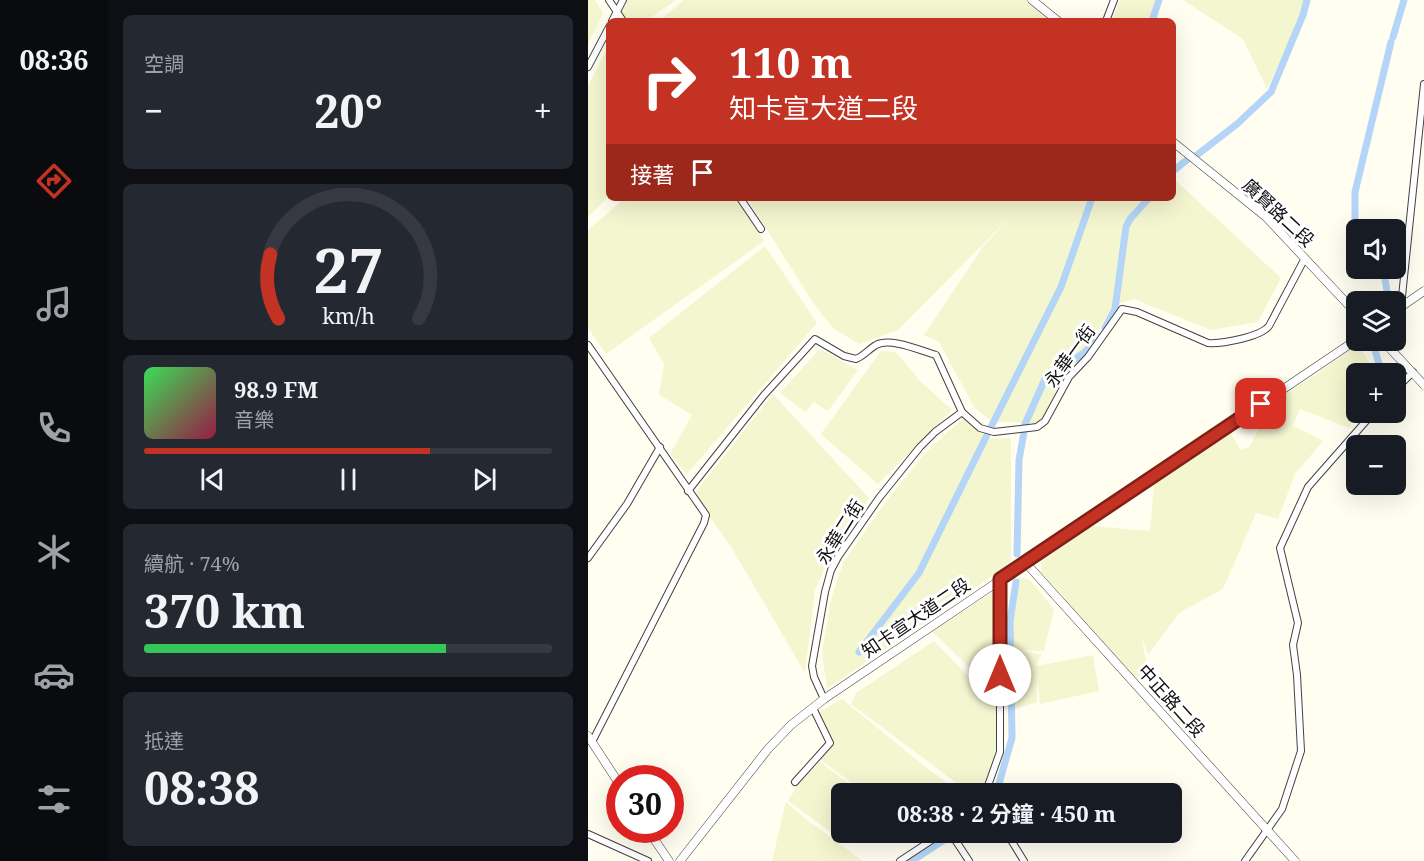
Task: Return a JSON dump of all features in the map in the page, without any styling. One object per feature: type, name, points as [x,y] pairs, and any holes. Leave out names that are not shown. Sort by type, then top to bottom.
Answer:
[{"type":"street","points":[[609,0],[621,18]]},
{"type":"street","points":[[614,18],[623,0]]},
{"type":"street","points":[[1032,0],[1054,18]]},
{"type":"street","points":[[1107,18],[1114,0]]},
{"type":"street","points":[[588,67],[606,33]]},
{"type":"street","points":[[1400,291],[1424,84]]},
{"type":"street","name":"廣賢路二段","points":[[1176,144],[1266,217],[1346,302]]},
{"type":"street","points":[[742,201],[760,229]]},
{"type":"street","name":"永華一街","points":[[688,492],[764,395],[815,339],[844,356],[856,359],[884,343],[915,348],[936,355],[962,412],[985,430],[994,432],[1040,426],[1069,377],[1093,350],[1122,309],[1137,312],[1208,343],[1220,343],[1264,331],[1269,326],[1305,258]]},
{"type":"street","points":[[1406,303],[1424,291]]},
{"type":"street","points":[[588,345],[706,515],[704,523],[590,739],[607,765]]},
{"type":"street","name":"知卡宣大道二段","points":[[680,861],[768,749],[791,725],[824,699],[1346,347]]},
{"type":"street","points":[[1393,351],[1424,385]]},
{"type":"street","points":[[1406,379],[1413,372]]},
{"type":"street","name":"永華二街","points":[[824,699],[814,677],[812,666],[831,570],[879,498],[920,447],[935,432],[962,412]]},
{"type":"street","points":[[1245,861],[1282,809],[1301,751],[1293,645],[1298,623],[1280,548],[1308,487],[1364,423]]},
{"type":"street","points":[[588,558],[627,504],[660,447]]},
{"type":"street","name":"中正路二段","points":[[1025,562],[1295,861]]},
{"type":"street","points":[[989,783],[1000,752],[1000,579]]},
{"type":"street","points":[[795,782],[830,743],[813,708]]},
{"type":"street","points":[[588,834],[648,861]]},
{"type":"street","points":[[657,843],[669,861]]},
{"type":"street","points":[[900,861],[927,843]]},
{"type":"street","points":[[957,843],[969,861]]},
{"type":"street","points":[[1013,843],[1024,861]]},
{"type":"green space","points":[[588,0],[595,0],[603,13],[588,44]]},
{"type":"green space","points":[[628,0],[676,0],[650,18],[624,18],[621,12]]},
{"type":"green space","points":[[684,0],[1028,0],[1049,17],[1048,18],[663,18]]},
{"type":"green space","points":[[1120,0],[1160,0],[1152,18],[1113,18]]},
{"type":"green space","points":[[1183,0],[1305,0],[1303,12],[1267,89],[1243,39]]},
{"type":"green space","points":[[606,51],[606,199],[588,217],[588,86]]},
{"type":"green space","points":[[1176,181],[1281,278],[1258,322],[1211,330],[1134,299],[1113,305],[1043,424],[991,421],[974,407],[939,342],[924,335],[982,248],[1010,217],[898,330],[859,344],[833,328],[814,304],[749,201],[1176,201]]},
{"type":"green space","points":[[622,201],[739,201],[764,241],[606,354],[588,328],[588,230]]},
{"type":"green space","points":[[765,246],[817,323],[687,474],[670,454],[692,415],[659,395],[664,364],[649,338]]},
{"type":"green space","points":[[820,349],[858,370],[828,411],[814,402],[805,412],[780,393]]},
{"type":"green space","points":[[881,351],[896,352],[920,381],[952,410],[878,484],[821,434]]},
{"type":"green space","points":[[1348,351],[1362,351],[1369,363],[1346,363],[1346,423],[1353,423],[1349,428],[1300,409],[1293,426],[1323,441],[1295,474],[1278,519],[1256,513],[1223,589],[1179,613],[1148,655],[1141,636],[1146,660],[1136,685],[1092,637],[1061,593],[1041,572],[1041,562],[1090,526],[1150,531],[1154,484],[1231,433],[1240,450],[1249,447],[1274,402]]},
{"type":"green space","points":[[773,394],[869,498],[830,556],[815,590],[805,673],[733,550],[694,494]]},
{"type":"green space","points":[[966,416],[987,439],[1011,438],[1011,563],[827,689],[822,652],[831,600],[843,563],[885,503],[927,451]]},
{"type":"green space","points":[[1018,577],[1030,580],[1054,609],[1044,651],[1019,650],[1042,655],[1037,666],[1093,655],[1099,691],[1040,704],[1037,676],[1037,702],[1012,710],[1012,649],[1008,648],[1008,620]]},
{"type":"green space","points":[[1000,588],[1000,697],[932,631]]},
{"type":"green space","points":[[934,641],[998,707],[999,744],[985,783],[957,783],[851,704],[856,693]]},
{"type":"green space","points":[[842,699],[947,783],[852,783],[820,759],[832,744],[818,713]]},
{"type":"green space","points":[[820,762],[848,783],[831,783],[831,832],[788,801],[798,785]]},
{"type":"green space","points":[[786,802],[831,838],[831,843],[838,843],[863,861],[772,861]]},
{"type":"waterway","points":[[1153,18],[1159,0]]},
{"type":"waterway","points":[[1197,155],[1237,124],[1271,92],[1307,0]]},
{"type":"waterway","points":[[1393,37],[1404,0]]},
{"type":"waterway","points":[[1355,219],[1355,192],[1391,42]]},
{"type":"waterway","points":[[1176,169],[1188,159]]},
{"type":"waterway","points":[[990,429],[1061,287],[1091,201]]},
{"type":"waterway","points":[[1105,328],[1115,309],[1126,227],[1146,201]]},
{"type":"waterway","points":[[1385,279],[1387,291]]},
{"type":"waterway","points":[[1025,424],[1045,379],[1084,353],[1099,337]]},
{"type":"waterway","points":[[1375,351],[1379,363]]},
{"type":"waterway","points":[[1017,554],[1019,460],[1024,432]]},
{"type":"waterway","points":[[859,652],[919,573],[987,435]]},
{"type":"waterway","points":[[999,783],[1012,738],[1010,621],[1016,582]]},
{"type":"waterway","points":[[912,861],[939,843]]},
{"type":"route","points":[[1000,675],[1000,579],[1261,404]]}]
